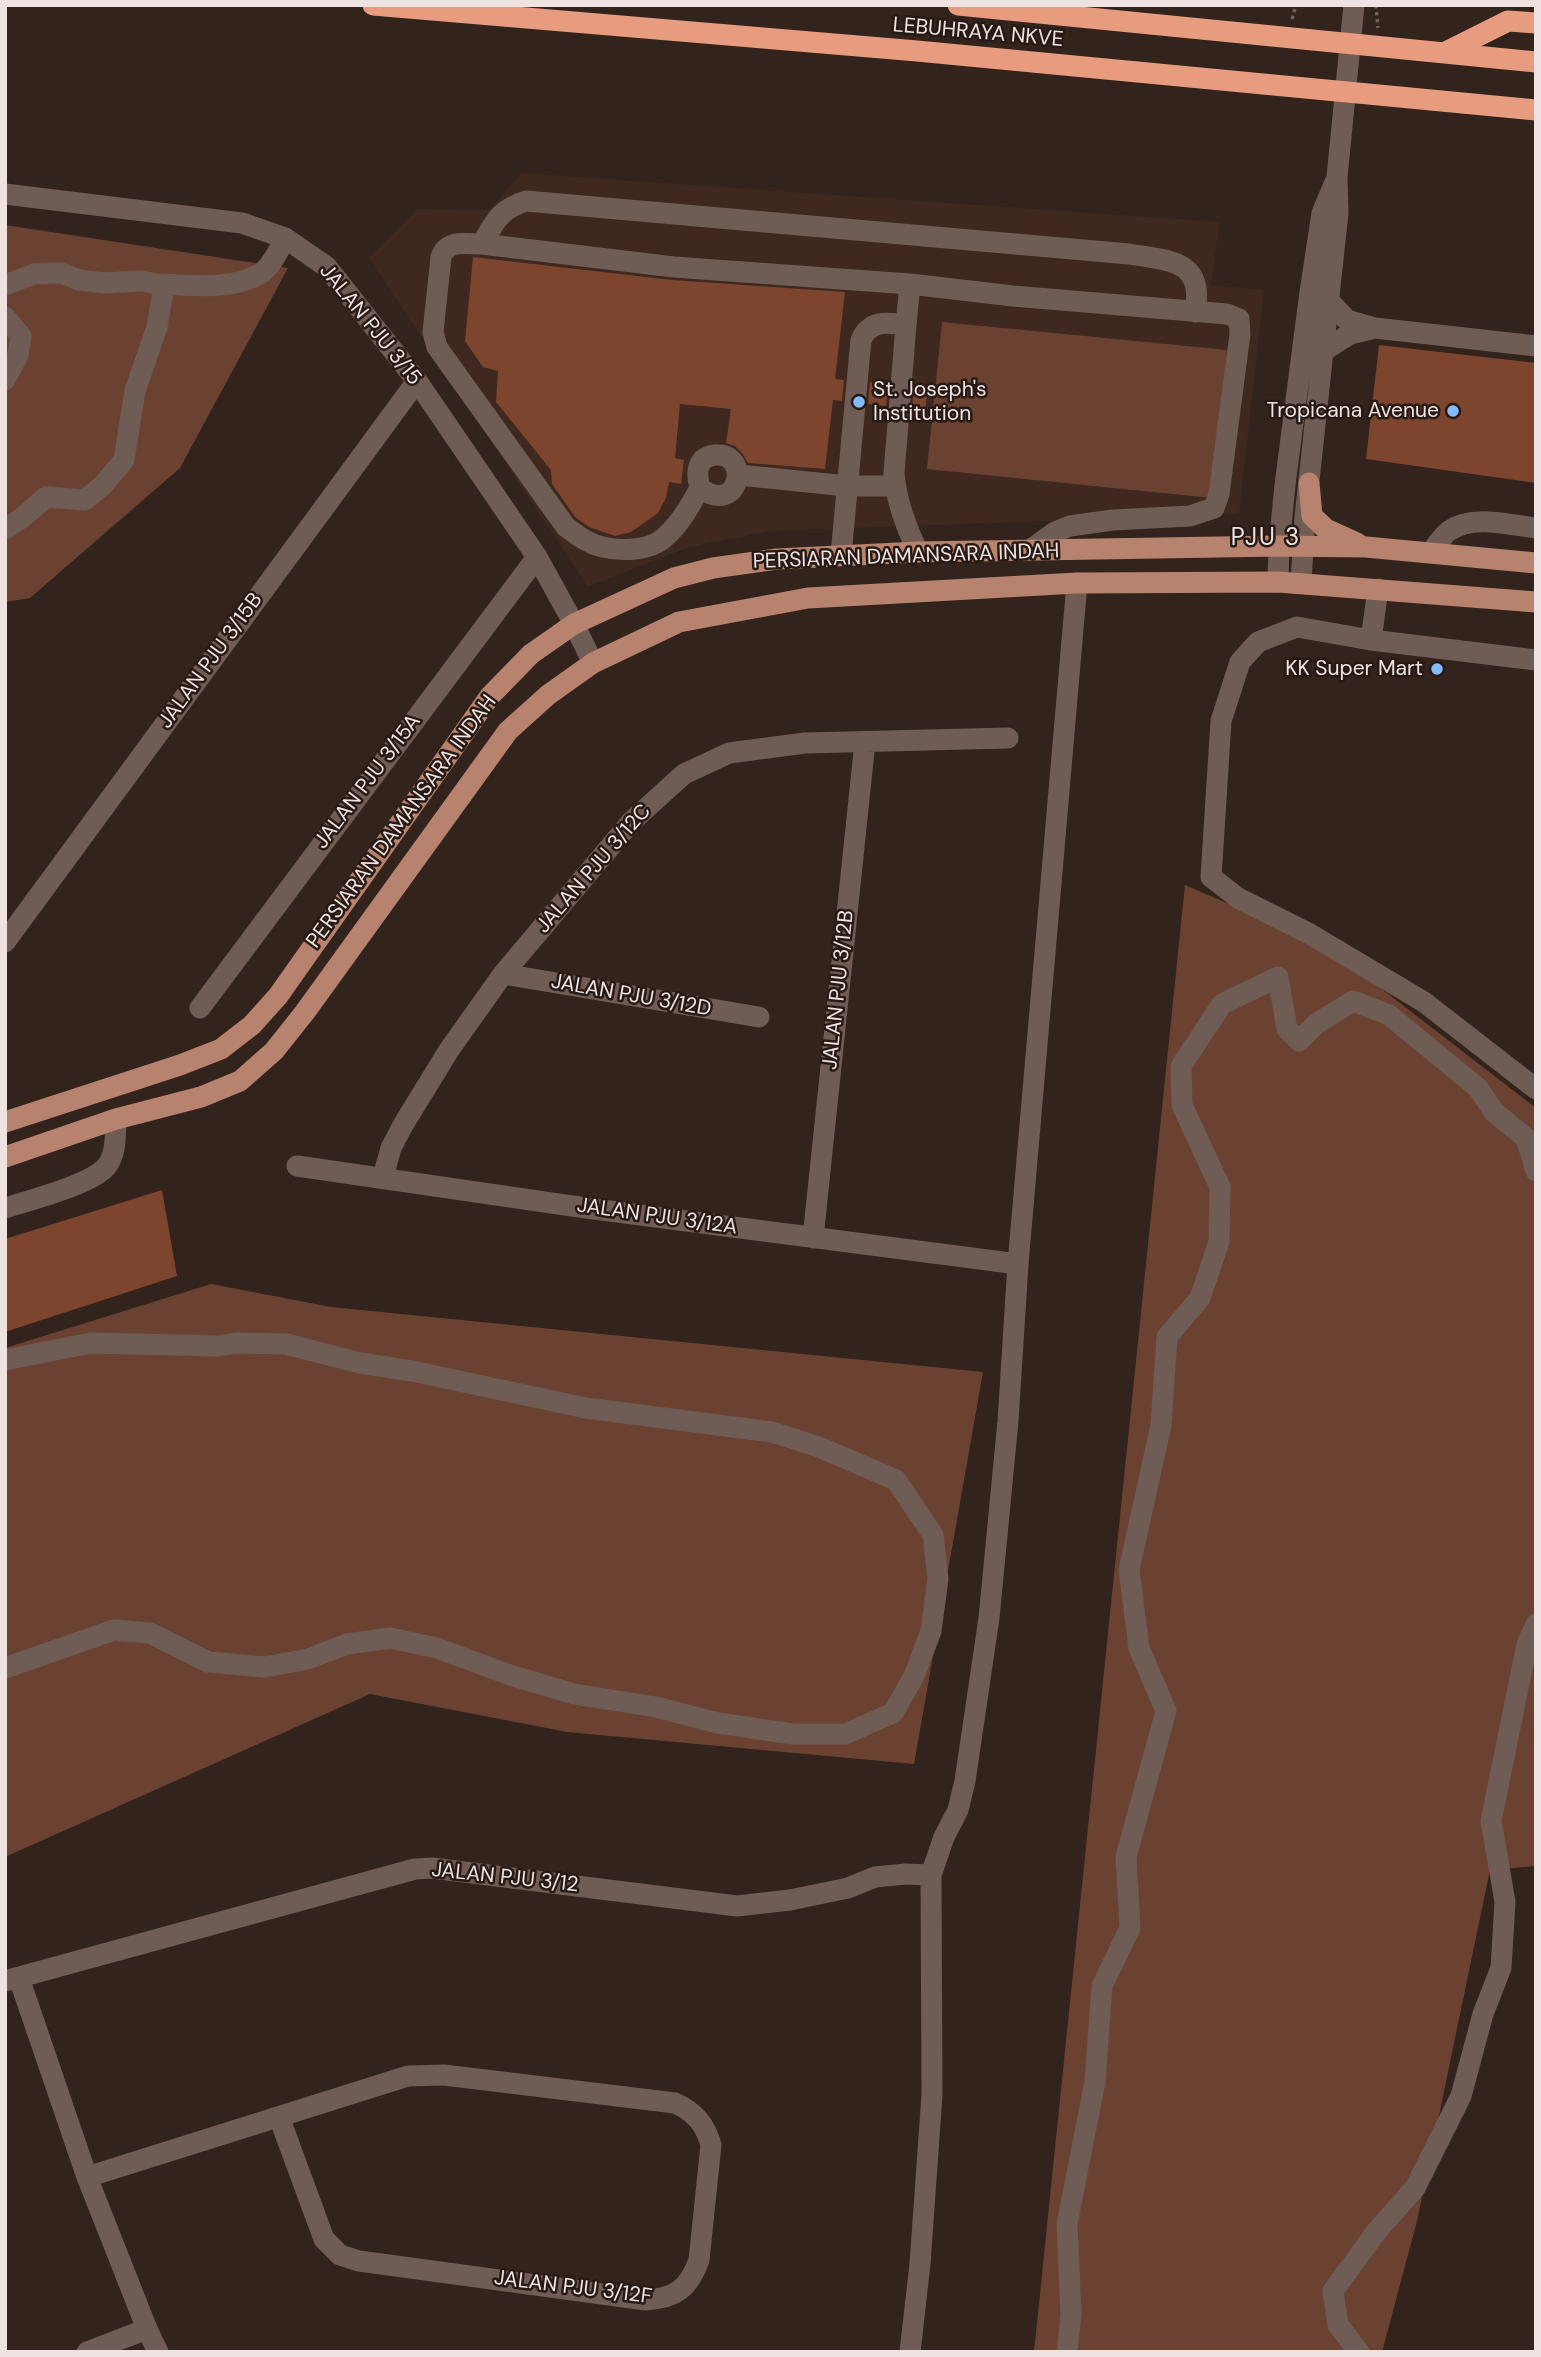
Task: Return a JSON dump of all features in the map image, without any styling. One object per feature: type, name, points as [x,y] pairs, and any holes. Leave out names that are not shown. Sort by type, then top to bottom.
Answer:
[{"type":"highway","name":"LEBUHRAYA NKVE","points":[[373,5],[931,53],[1536,110]]},
{"type":"highway","name":"LEBUHRAYA NKVE","points":[[958,5],[1536,62]]},
{"type":"highway","points":[[1443,54],[1508,21],[1536,23]]},
{"type":"main road","points":[[1308,483],[1312,516],[1326,529],[1366,547]]},
{"type":"main road","name":"PERSIARAN DAMANSARA INDAH","points":[[5,1122],[221,1049],[252,1026],[278,996],[490,696],[531,654],[574,624],[674,578],[713,568],[777,558],[1030,550],[1366,547],[1536,563]]},
{"type":"main road","name":"PERSIARAN DAMANSARA INDAH","points":[[5,1157],[116,1119],[201,1097],[240,1081],[274,1051],[508,732],[548,695],[593,663],[679,622],[808,598],[1077,583],[1301,582],[1536,602]]},
{"type":"street","points":[[1301,582],[1308,483],[1338,214],[1338,177],[1353,5]]},
{"type":"street","points":[[1278,582],[1279,546],[1310,292],[1322,213],[1338,177]]},
{"type":"street","name":"JALAN PJU 3/15","points":[[5,194],[242,223],[285,238],[327,267],[416,381],[537,556],[593,663]]},
{"type":"street","points":[[482,244],[496,219],[510,206],[526,201],[1129,254],[1176,263],[1194,276],[1199,292],[1195,312]]},
{"type":"street","points":[[5,285],[34,274],[61,273],[79,280],[105,283],[141,281],[217,286],[261,273],[277,254],[285,238]]},
{"type":"street","points":[[700,488],[682,517],[663,539],[650,545],[607,548],[586,541],[566,527],[437,347],[433,331],[444,249],[453,243],[482,244],[674,267],[910,284],[1013,296],[1227,314],[1239,319],[1240,334],[1219,494],[1214,508],[1190,516],[1113,520],[1070,526],[1055,532],[1030,550]]},
{"type":"street","points":[[5,529],[46,496],[85,500],[103,485],[124,460],[135,391],[160,310],[163,291],[157,284]]},
{"type":"street","points":[[910,284],[895,486],[904,522],[918,552]]},
{"type":"street","points":[[1310,292],[1329,302],[1347,320],[1375,328],[1536,346]]},
{"type":"street","points":[[5,317],[21,336],[18,355],[5,380]]},
{"type":"street","points":[[841,555],[861,340],[872,325],[883,322],[906,325]]},
{"type":"street","points":[[1323,351],[1350,334],[1375,328]]},
{"type":"street","name":"JALAN PJU 3/15B","points":[[5,942],[416,381]]},
{"type":"street","points":[[711,455],[723,455],[734,463],[739,475],[734,488],[724,496],[711,496],[700,488],[696,476],[700,463],[711,455]]},
{"type":"street","points":[[739,475],[847,486],[895,486]]},
{"type":"street","points":[[1431,552],[1448,532],[1462,524],[1486,522],[1536,528]]},
{"type":"street","name":"JALAN PJU 3/15A","points":[[200,1008],[537,556]]},
{"type":"street","points":[[910,2352],[920,2264],[932,2095],[932,1875],[944,1837],[958,1810],[965,1782],[989,1618],[1008,1421],[1018,1264],[1077,583]]},
{"type":"street","points":[[1371,640],[1378,589]]},
{"type":"street","points":[[1536,660],[1371,640],[1297,627],[1258,642],[1240,662],[1221,721],[1210,877],[1238,898],[1310,934],[1424,1002],[1536,1089]]},
{"type":"street","name":"JALAN PJU 3/12C","points":[[383,1177],[391,1148],[403,1125],[449,1050],[503,974],[631,822],[684,774],[729,753],[805,743],[1008,738]]},
{"type":"street","name":"JALAN PJU 3/12B","points":[[813,1238],[866,742]]},
{"type":"street","name":"JALAN PJU 3/12D","points":[[503,974],[759,1017]]},
{"type":"street","points":[[1067,2352],[1071,2314],[1067,2224],[1095,2082],[1102,1986],[1130,1928],[1125,1857],[1166,1711],[1139,1648],[1129,1570],[1161,1425],[1167,1336],[1200,1297],[1219,1242],[1220,1187],[1182,1105],[1181,1066],[1222,1004],[1278,977],[1287,1029],[1299,1041],[1316,1024],[1353,1001],[1389,1015],[1478,1088],[1494,1112],[1525,1138],[1536,1171]]},
{"type":"street","points":[[5,1208],[94,1177],[107,1166],[113,1152],[116,1119]]},
{"type":"street","name":"JALAN PJU 3/12A","points":[[297,1166],[579,1207],[1018,1264]]},
{"type":"street","points":[[5,1360],[91,1343],[218,1346],[236,1343],[286,1343],[360,1363],[412,1371],[586,1408],[645,1417],[704,1421],[772,1432],[819,1447],[896,1480],[933,1535],[937,1579],[931,1631],[914,1676],[898,1703],[892,1713],[845,1734],[768,1731],[718,1723],[634,1703],[574,1694],[510,1675],[437,1648],[390,1638],[347,1644],[308,1659],[265,1667],[208,1662],[150,1633],[114,1630],[5,1668]]},
{"type":"street","points":[[1359,2352],[1338,2325],[1333,2291],[1376,2232],[1415,2188],[1461,2096],[1483,2014],[1501,1968],[1505,1902],[1491,1821],[1527,1644],[1536,1624]]},
{"type":"street","name":"JALAN PJU 3/12","points":[[12,1980],[415,1869],[432,1868],[737,1906],[790,1900],[848,1888],[875,1877],[932,1875]]},
{"type":"street","points":[[12,1980],[87,2177],[158,2352]]},
{"type":"street","name":"JALAN PJU 3/12F","points":[[87,2177],[408,2076],[425,2074],[676,2103],[689,2109],[700,2119],[711,2145],[699,2260],[693,2277],[681,2290],[665,2298],[646,2300],[359,2261],[340,2255],[324,2239],[279,2117]]},
{"type":"street","points":[[87,2352],[147,2329]]},
{"type":"shaded area","name":"St. Joseph's Institution","points":[[521,173],[1220,222],[1211,285],[1264,290],[1239,514],[771,531],[689,547],[588,587],[369,258],[418,209],[490,210]]},
{"type":"shaded area","points":[[5,225],[288,268],[180,468],[30,598],[5,602]]},
{"type":"shaded area","points":[[942,322],[1227,350],[1212,498],[927,469]]},
{"type":"shaded area","points":[[1185,885],[1326,946],[1536,1108],[1536,1866],[1490,1870],[1417,2221],[1382,2352],[1034,2352]]},
{"type":"shaded area","points":[[211,1284],[331,1307],[983,1372],[914,1764],[567,1732],[370,1694],[5,1857],[5,1348]]},
{"type":"building","points":[[473,257],[672,280],[845,292],[835,379],[844,380],[842,401],[833,400],[825,469],[748,463],[735,446],[726,443],[731,409],[680,404],[675,458],[684,460],[681,484],[669,482],[666,498],[658,513],[631,532],[615,536],[589,527],[575,517],[552,484],[551,470],[496,402],[498,371],[483,367],[465,341]]},
{"type":"building","name":"Tropicana Avenue","points":[[1379,345],[1536,363],[1536,483],[1366,459]]},
{"type":"building","points":[[870,382],[888,384],[886,406],[868,404]]},
{"type":"building","points":[[914,387],[928,388],[925,411],[912,409]]},
{"type":"building","points":[[162,1190],[177,1276],[5,1332],[5,1239]]},
{"type":"place","name":"St. Joseph's Institution","points":[[859,402]]},
{"type":"place","name":"Tropicana Avenue","points":[[1453,411]]},
{"type":"place","name":"KK Super Mart","points":[[1437,669]]},
{"type":"district","name":"PJU 3","points":[[1266,539]]}]
